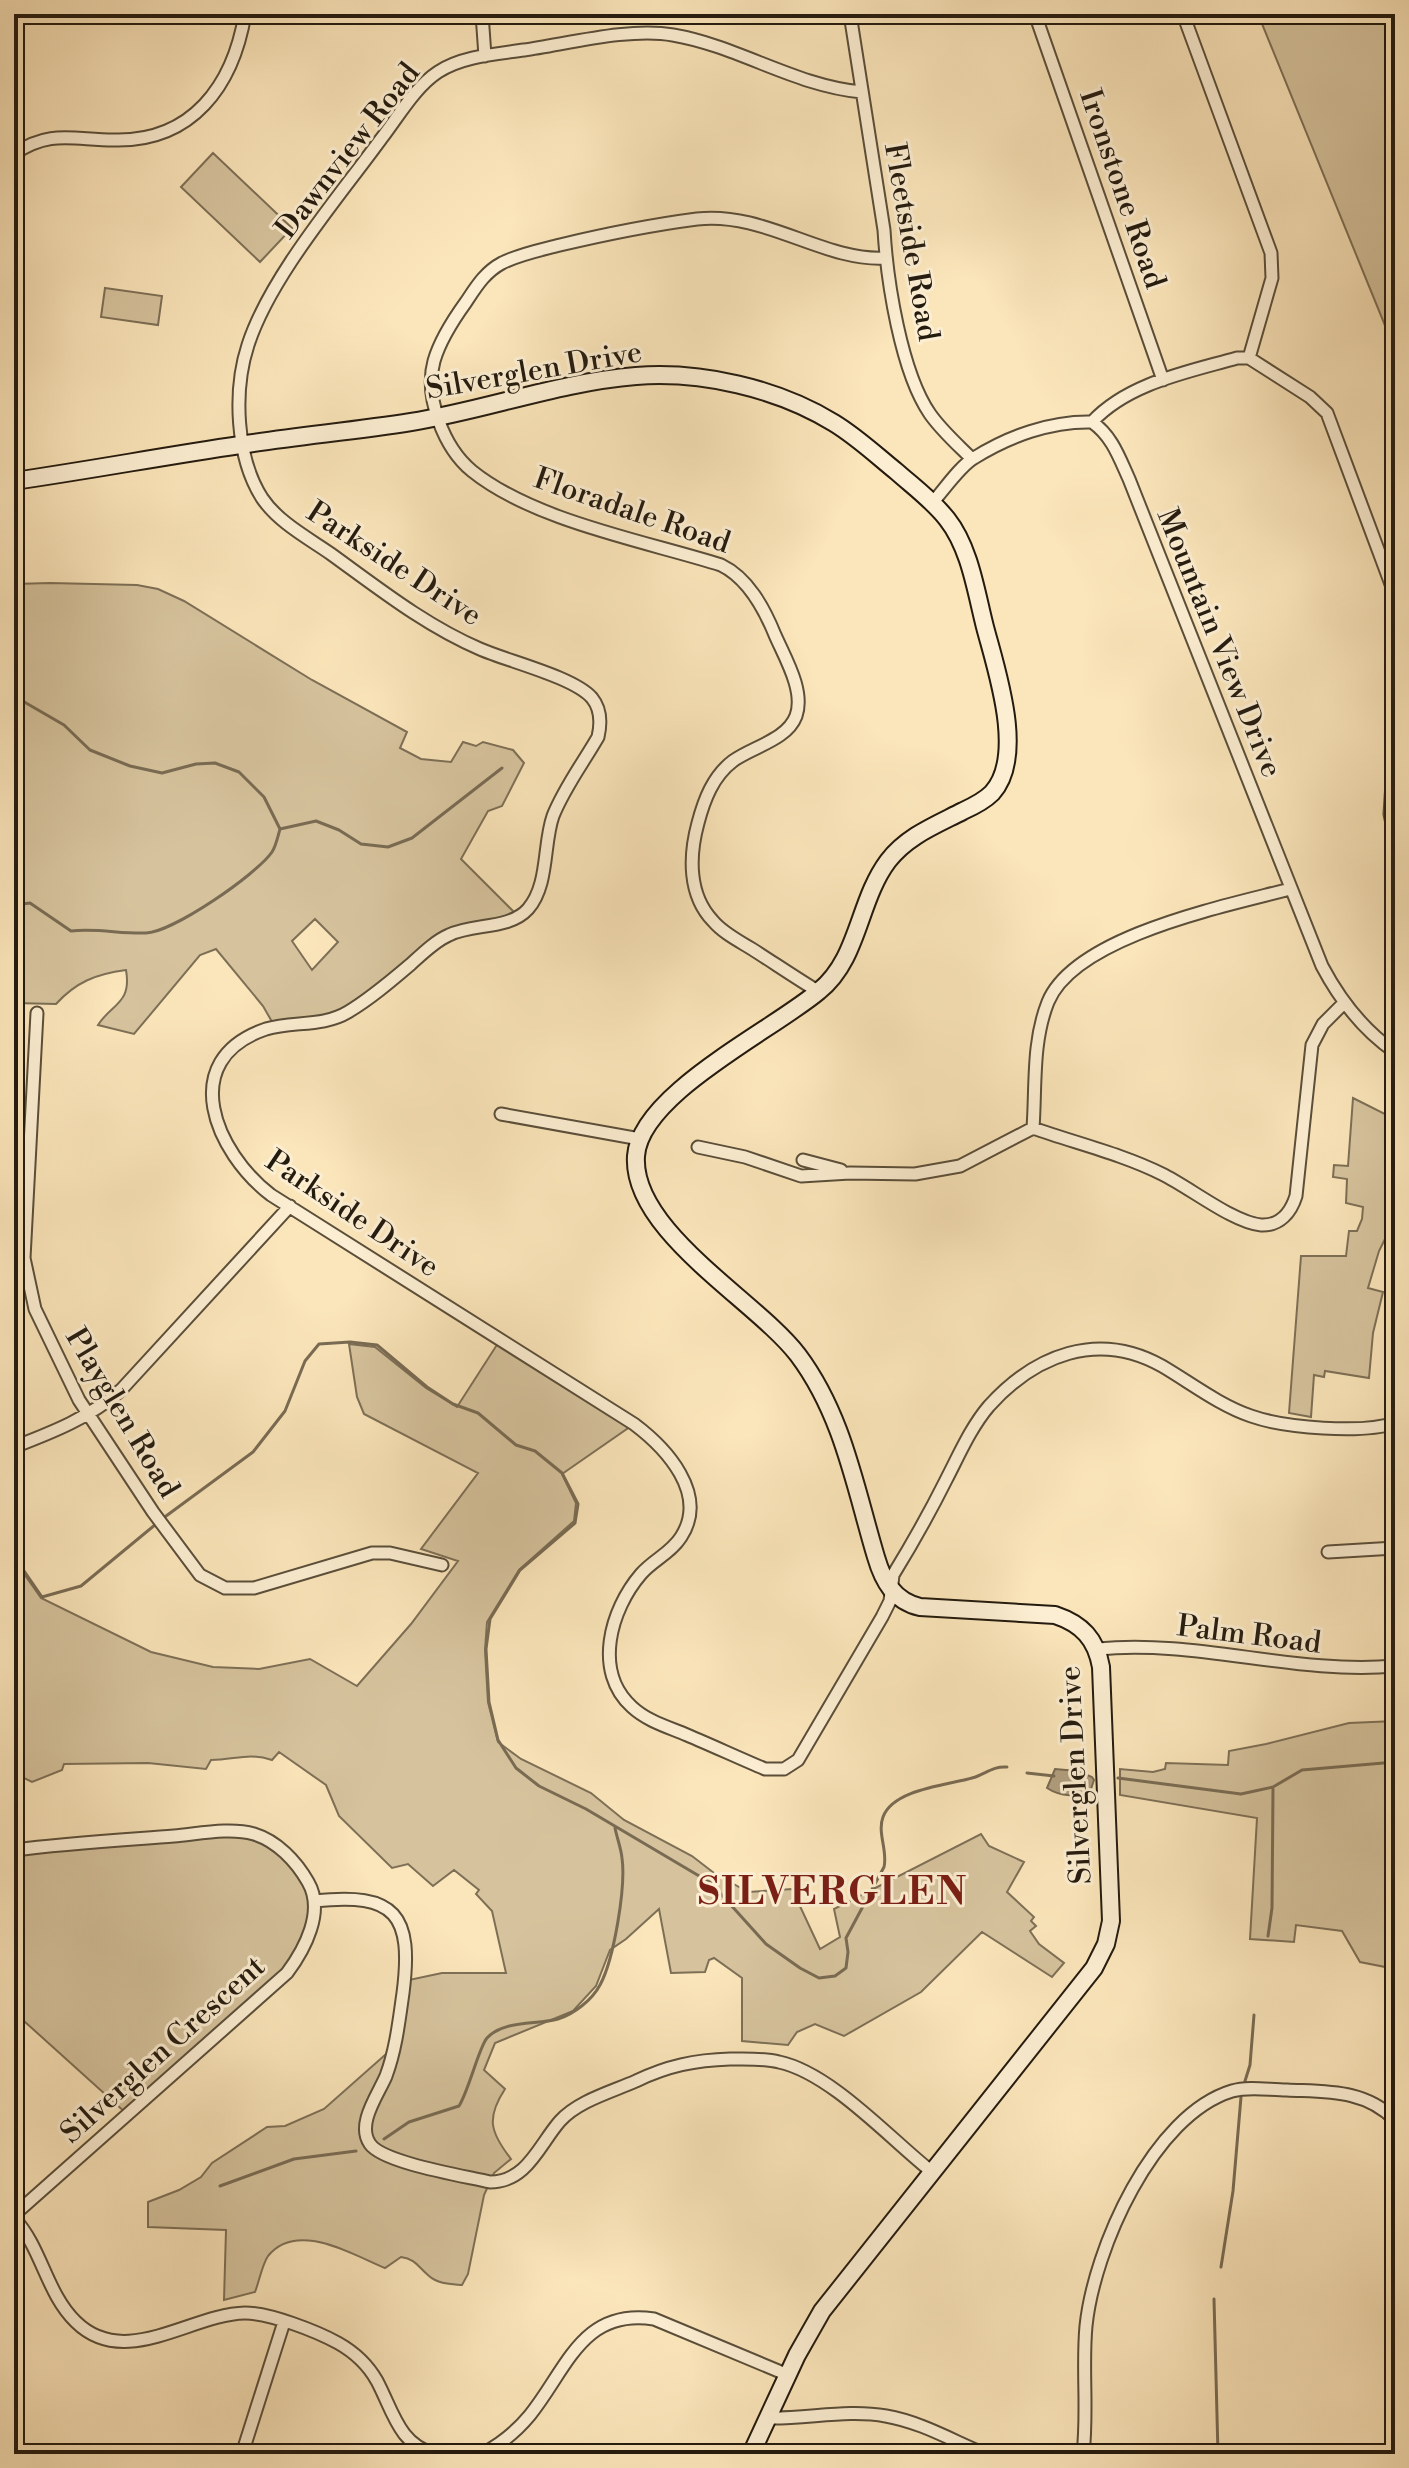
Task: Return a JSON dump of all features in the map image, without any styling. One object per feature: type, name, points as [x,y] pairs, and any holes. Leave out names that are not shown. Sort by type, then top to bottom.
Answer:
[{"type":"street","points":[[14,154],[47,138],[142,139],[165,133],[186,122],[208,104],[222,80],[237,47],[245,14]]},
{"type":"street","points":[[482,14],[485,56]]},
{"type":"street","name":"Fleetside Road","points":[[850,14],[899,330],[920,396],[948,436],[972,459]]},
{"type":"street","name":"Ironstone Road","points":[[1035,14],[1163,380]]},
{"type":"street","points":[[1183,14],[1271,253],[1272,278],[1249,358]]},
{"type":"street","name":"Dawnview Road","points":[[244,444],[240,394],[248,345],[284,275],[425,83],[449,66],[485,56],[656,33],[688,38],[827,87],[862,92]]},
{"type":"street","name":"Floradale Road","points":[[819,992],[719,927],[700,901],[693,878],[692,851],[698,825],[704,802],[716,779],[733,761],[789,728],[798,711],[798,699],[790,672],[764,610],[739,577],[721,565],[571,520],[474,472],[458,455],[438,417],[432,378],[437,352],[454,319],[479,282],[493,269],[509,260],[607,234],[722,218],[762,226],[859,257],[886,258]]},
{"type":"street","points":[[932,503],[972,459],[1047,426],[1064,421],[1092,422],[1104,409],[1123,397],[1163,380],[1237,358],[1249,358],[1297,387],[1327,413],[1395,595]]},
{"type":"street","name":"Silverglen Drive","points":[[14,481],[438,417],[601,380],[661,376],[713,381],[765,393],[830,420],[866,445],[932,503],[956,533],[973,578],[1005,714],[1008,736],[1001,780],[991,795],[981,802],[919,833],[895,853],[876,879],[839,972],[819,992],[682,1088],[652,1116],[640,1139]]},
{"type":"street","name":"Mountain View Drive","points":[[1092,422],[1103,430],[1115,448],[1129,479],[1322,966],[1344,1003],[1395,1052]]},
{"type":"street","name":"Parkside Drive","points":[[244,444],[262,498],[278,515],[434,626],[482,650],[586,692],[597,706],[599,715],[598,737],[553,816],[540,880],[528,909],[507,922],[462,930],[443,938],[365,1001],[341,1016],[264,1030],[237,1045],[215,1073],[212,1090],[215,1116],[222,1137],[256,1184],[634,1424],[661,1446],[674,1462],[688,1493],[687,1524],[676,1544],[634,1583],[626,1596],[608,1647],[608,1662],[615,1683],[632,1708],[646,1718],[765,1769],[784,1769],[792,1765],[804,1750],[882,1617],[890,1601],[890,1588]]},
{"type":"street","points":[[1395,737],[1390,814],[1395,838]]},
{"type":"street","points":[[1033,1128],[1035,1062],[1042,1020],[1051,996],[1080,963],[1130,937],[1180,919],[1290,889]]},
{"type":"street","points":[[698,1147],[745,1157],[801,1176],[915,1174],[960,1166],[1033,1128],[1161,1173],[1241,1219],[1260,1225],[1276,1222],[1289,1213],[1296,1196],[1312,1045],[1323,1024],[1344,1003]]},
{"type":"street","name":"Playglen Road","points":[[37,1013],[25,1267],[35,1309],[88,1415],[163,1528],[200,1575],[232,1590],[270,1585],[372,1553],[390,1553],[442,1565]]},
{"type":"street","points":[[501,1114],[640,1139],[636,1170],[654,1211],[721,1284],[780,1334],[811,1376],[844,1443],[881,1575],[890,1588]]},
{"type":"street","points":[[803,1160],[850,1173]]},
{"type":"street","points":[[14,1447],[58,1431],[107,1402],[135,1376],[290,1206]]},
{"type":"street","points":[[890,1588],[893,1575],[987,1408],[1021,1379],[1061,1355],[1095,1348],[1137,1355],[1159,1364],[1231,1407],[1269,1421],[1368,1430],[1395,1423]]},
{"type":"street","points":[[1328,1552],[1395,1548]]},
{"type":"street","name":"Silverglen Drive","points":[[751,2454],[822,2311],[1094,1968],[1106,1944],[1111,1921],[1098,1649],[1084,1630],[1055,1615],[920,1607],[907,1602],[890,1588]]},
{"type":"street","name":"Palm Road","points":[[1098,1649],[1181,1649],[1334,1669],[1395,1666]]},
{"type":"street","points":[[14,1850],[250,1833],[271,1842],[288,1856],[308,1882],[315,1901],[358,1900],[380,1904],[396,1916],[404,1932],[406,1955],[397,2038],[386,2077],[366,2125],[367,2139],[380,2154],[490,2182],[502,2182],[520,2174],[563,2118],[579,2106],[683,2063],[750,2059],[779,2062],[817,2077],[932,2172]]},
{"type":"street","name":"Silverglen Crescent","points":[[14,2217],[287,1973],[305,1942],[315,1901]]},
{"type":"street","points":[[1083,2454],[1086,2325],[1098,2272],[1136,2183],[1172,2130],[1197,2109],[1222,2095],[1251,2089],[1347,2094],[1374,2102],[1395,2120]]},
{"type":"street","points":[[14,2217],[29,2239],[61,2304],[77,2323],[91,2333],[104,2338],[137,2341],[239,2313],[262,2315],[284,2322],[335,2342],[363,2362],[376,2380],[403,2434],[417,2448],[435,2454]]},
{"type":"street","points":[[482,2454],[514,2432],[579,2346],[601,2325],[614,2319],[654,2319],[788,2375]]},
{"type":"street","points":[[242,2454],[284,2322]]},
{"type":"street","points":[[768,2418],[852,2413],[884,2415],[906,2420],[985,2454]]},
{"type":"shaded area","points":[[1258,14],[1395,14],[1395,350]]},
{"type":"shaded area","points":[[213,153],[292,228],[260,262],[181,187]]},
{"type":"shaded area","points":[[105,288],[162,296],[158,325],[101,317]]},
{"type":"shaded area","points":[[14,584],[137,585],[158,589],[184,601],[312,680],[407,732],[400,748],[421,759],[451,762],[463,742],[476,746],[483,742],[513,750],[524,763],[502,806],[488,811],[461,859],[518,916],[462,929],[348,1012],[275,1027],[263,1006],[216,949],[200,955],[134,1034],[98,1025],[123,997],[126,970],[87,980],[56,1004],[14,1003]],"holes":[[[315,919],[338,942],[312,970],[292,941]]]},
{"type":"shaded area","points":[[1353,1098],[1395,1119],[1395,1230],[1390,1229],[1379,1251],[1368,1288],[1383,1292],[1373,1333],[1369,1378],[1325,1371],[1324,1377],[1314,1375],[1311,1417],[1289,1413],[1301,1256],[1346,1256],[1349,1231],[1357,1231],[1362,1219],[1363,1207],[1346,1203],[1347,1179],[1333,1177],[1334,1165],[1348,1166]]},
{"type":"shaded area","points":[[500,1340],[634,1424],[562,1474],[576,1503],[574,1521],[519,1570],[487,1622],[488,1702],[498,1742],[521,1759],[591,1793],[624,1820],[692,1856],[714,1873],[748,1892],[792,1889],[820,1949],[840,1937],[834,1909],[981,1834],[989,1846],[1024,1862],[1007,1892],[1034,1917],[1031,1921],[1036,1926],[1030,1931],[1039,1944],[1064,1963],[1052,1977],[982,1932],[921,1992],[844,2036],[815,2024],[797,2032],[788,2045],[742,2041],[742,1978],[714,1958],[709,1960],[705,1972],[671,1973],[659,1909],[610,1950],[596,1986],[573,2011],[495,2043],[484,2070],[505,2089],[495,2108],[493,2125],[511,2159],[494,2173],[484,2195],[468,2274],[462,2285],[436,2281],[406,2258],[401,2257],[385,2268],[342,2249],[309,2241],[294,2241],[280,2246],[268,2256],[255,2292],[224,2300],[226,2230],[148,2227],[148,2202],[201,2177],[212,2163],[267,2127],[285,2126],[324,2109],[394,2047],[404,1981],[442,1973],[506,1973],[492,1911],[476,1894],[479,1890],[454,1870],[433,1886],[408,1864],[392,1868],[339,1816],[326,1785],[279,1752],[272,1760],[248,1756],[211,1760],[206,1769],[148,1763],[64,1764],[62,1770],[32,1782],[14,1773],[20,1763],[20,1753],[14,1748],[14,1540],[20,1568],[41,1598],[151,1652],[213,1667],[259,1669],[310,1659],[357,1686],[411,1624],[458,1561],[421,1549],[478,1473],[364,1414],[357,1397],[349,1344],[375,1347],[426,1388],[457,1407]]},
{"type":"shaded area","points":[[1395,1721],[1395,1974],[1390,1968],[1360,1962],[1342,1931],[1296,1925],[1294,1942],[1250,1939],[1257,1818],[1120,1795],[1120,1769],[1153,1772],[1165,1769],[1166,1763],[1228,1765],[1229,1751],[1349,1723]]},
{"type":"shaded area","points":[[1055,1769],[1077,1771],[1092,1777],[1091,1789],[1075,1795],[1052,1791],[1047,1788]]},
{"type":"shaded area","points":[[224,1832],[271,1842],[314,1896],[301,1954],[127,2114],[14,2012],[14,1849]]},
{"type":"waterway","points":[[14,696],[64,725],[90,750],[130,766],[162,773],[196,764],[215,763],[239,772],[264,797],[280,829],[272,852],[249,874],[194,913],[159,930],[146,933],[71,931],[30,903],[14,905]]},
{"type":"waterway","points":[[280,829],[316,821],[339,830],[361,844],[388,847],[412,838],[502,768]]},
{"type":"waterway","points":[[162,1519],[253,1452],[285,1411],[305,1361],[319,1344],[350,1342],[377,1345],[427,1387],[453,1404],[478,1413],[516,1445],[535,1451],[562,1473],[578,1504],[575,1523],[520,1570],[490,1619],[486,1649],[489,1702],[498,1740],[516,1768],[539,1786],[586,1809],[711,1883],[766,1944],[819,1978],[835,1976],[846,1968],[846,1938],[884,1867],[881,1823],[889,1808],[909,1794],[1007,1767]]},
{"type":"waterway","points":[[14,1528],[22,1568],[42,1597],[81,1586],[156,1524]]},
{"type":"waterway","points":[[1118,1778],[1241,1794],[1273,1787],[1302,1770],[1395,1762]]},
{"type":"waterway","points":[[1027,1773],[1054,1776]]},
{"type":"waterway","points":[[1268,1936],[1272,1908],[1273,1789]]},
{"type":"waterway","points":[[384,2139],[409,2122],[459,2106],[484,2043],[494,2032],[564,2017],[582,2006],[597,1991],[610,1958],[620,1904],[623,1871],[615,1828]]},
{"type":"waterway","points":[[1245,2081],[1250,2065],[1254,2015]]},
{"type":"waterway","points":[[1221,2267],[1233,2191],[1241,2097]]},
{"type":"waterway","points":[[220,2186],[294,2159],[356,2151]]},
{"type":"waterway","points":[[1214,2299],[1218,2454]]},
{"type":"district","name":"SILVERGLEN","points":[[833,1892]]}]
